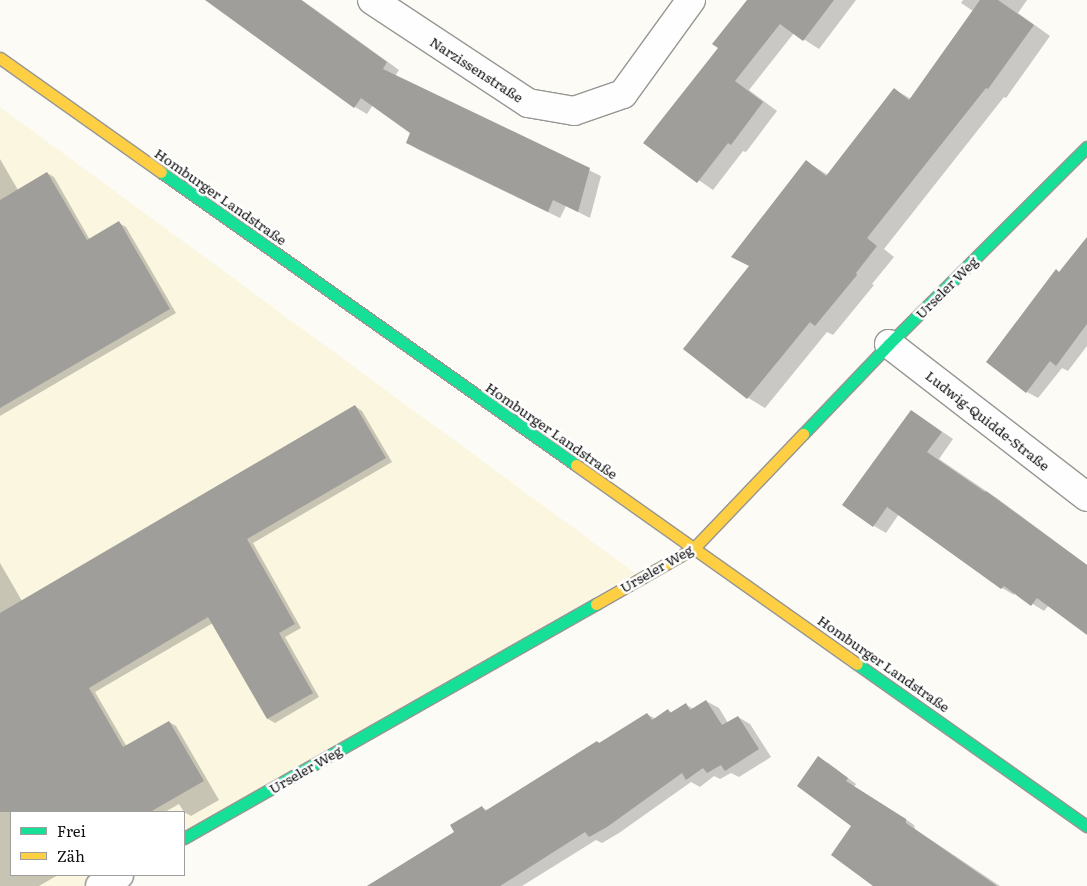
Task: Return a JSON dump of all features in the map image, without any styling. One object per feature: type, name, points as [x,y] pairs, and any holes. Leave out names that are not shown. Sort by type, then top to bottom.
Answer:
[{"type":"street","name":"Narzissenstraße","points":[[372,0],[528,103],[574,111],[623,94],[691,0]]},
{"type":"street","name":"Homburger Landstraße","points":[[0,58],[1087,826]]},
{"type":"street","name":"Urseler Weg","points":[[185,837],[694,548],[889,344],[1087,147]]},
{"type":"street","name":"Ludwig-Quidde-Straße","points":[[889,344],[1087,497]]},
{"type":"street","points":[[100,886],[118,876]]},
{"type":"shaded area","points":[[0,107],[635,573],[185,836],[185,811],[10,811],[10,876],[118,876],[101,886],[0,886]]},
{"type":"building","points":[[205,0],[301,0],[387,62],[383,69],[590,168],[578,212],[553,200],[548,212],[406,143],[410,133],[361,98],[354,108]]},
{"type":"building","points":[[747,0],[834,0],[803,41],[780,24],[735,81],[763,102],[731,145],[728,143],[697,183],[643,143],[718,48],[712,44]]},
{"type":"building","points":[[980,0],[998,0],[1034,25],[988,89],[986,88],[867,238],[877,246],[856,273],[857,275],[815,326],[810,322],[747,399],[683,349],[749,266],[731,257],[806,160],[826,176],[894,88],[909,100]]},
{"type":"building","points":[[47,172],[87,240],[119,221],[170,309],[0,408],[0,200]]},
{"type":"building","points":[[1087,237],[1087,324],[1056,366],[1050,361],[1026,393],[986,362],[1056,269],[1059,272]]},
{"type":"building","points":[[355,405],[386,458],[247,539],[295,624],[279,633],[313,693],[267,719],[208,617],[89,688],[123,747],[169,721],[204,781],[152,811],[0,812],[0,613]]},
{"type":"building","points":[[911,410],[942,432],[927,452],[986,491],[1087,565],[1087,635],[1037,598],[1031,606],[1004,586],[1001,589],[887,507],[873,527],[842,505]]},
{"type":"building","points":[[706,700],[722,725],[738,716],[759,749],[725,771],[721,765],[707,773],[703,768],[686,780],[682,773],[607,827],[589,837],[585,832],[500,886],[367,886],[454,832],[450,825],[482,806],[485,811],[597,741],[599,743],[647,713],[652,720],[668,709],[670,713],[686,703],[690,710]]},
{"type":"building","points":[[818,756],[848,778],[846,781],[906,819],[906,823],[997,886],[873,886],[831,855],[851,826],[797,786]]},
{"type":"traffic: fast","points":[[803,434],[889,344],[1087,147]]},
{"type":"traffic: fast","points":[[161,172],[576,465]]},
{"type":"traffic: fast","points":[[185,837],[596,604]]},
{"type":"traffic: fast","points":[[857,664],[1087,826]]},
{"type":"traffic: slow","points":[[0,58],[161,172]]},
{"type":"traffic: slow","points":[[596,604],[694,548],[803,434]]},
{"type":"traffic: slow","points":[[576,465],[857,664]]}]
